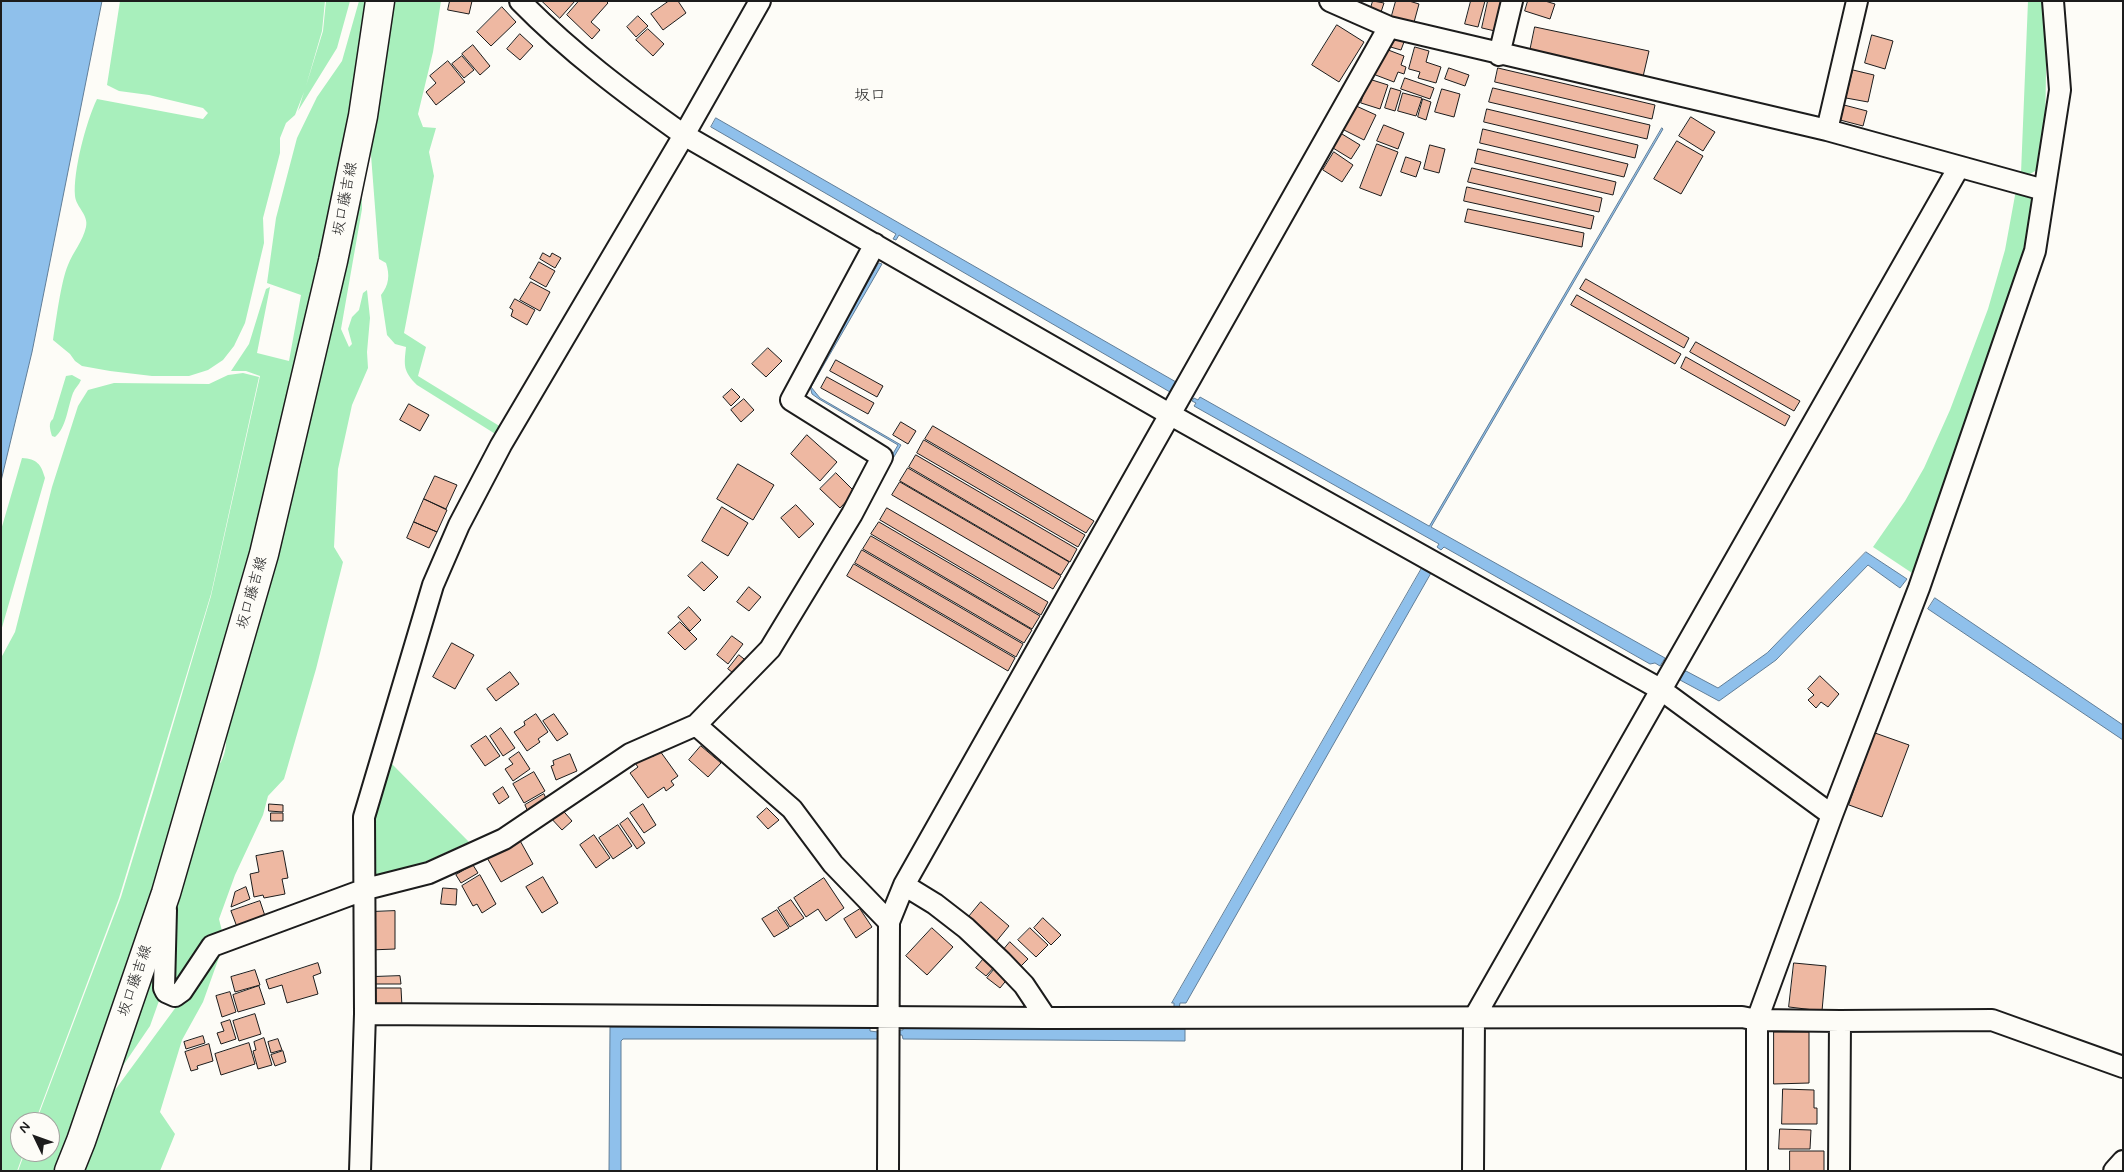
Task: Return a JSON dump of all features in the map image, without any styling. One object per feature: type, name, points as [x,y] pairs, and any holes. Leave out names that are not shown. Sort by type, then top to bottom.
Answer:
[{"type":"main road","name":"坂口藤吉線","points":[[69,1171],[166,894],[266,544],[333,261],[363,116],[380,1]]},
{"type":"street","points":[[520,1],[550,32],[633,99],[684,135],[1171,415],[1660,689],[1832,816]]},
{"type":"street","points":[[360,1171],[365,1014],[366,889],[364,817],[433,585],[459,525],[501,445],[684,135],[760,1]]},
{"type":"street","points":[[1499,55],[1512,1]]},
{"type":"street","points":[[1827,130],[1857,1]]},
{"type":"street","points":[[1757,1171],[1757,1020],[1919,588],[2035,251],[2060,90],[2053,1]]},
{"type":"street","points":[[1336,2],[1389,28],[1827,130],[2044,190]]},
{"type":"street","points":[[888,1171],[887,1016],[889,922],[904,885],[1389,28]]},
{"type":"street","points":[[1473,1171],[1474,1018],[1959,167]]},
{"type":"street","points":[[166,894],[164,988],[166,992],[175,996],[182,991],[212,946],[366,889],[429,874],[504,839],[568,798],[630,754],[696,725],[770,649],[852,514],[882,457],[791,400],[874,244]]},
{"type":"street","points":[[696,725],[792,809],[833,864],[889,922]]},
{"type":"street","points":[[904,885],[935,904],[1002,961],[1024,985],[1046,1018]]},
{"type":"street","points":[[365,1014],[1046,1018],[1742,1017],[1757,1020],[1840,1021],[1992,1020],[2123,1067]]},
{"type":"street","points":[[1839,1171],[1840,1021]]},
{"type":"street","points":[[2114,1171],[2123,1161]]},
{"type":"green space","points":[[120,1],[325,1],[322,31],[306,86],[323,31],[326,1],[350,1],[337,48],[298,111],[304,92],[295,115],[286,123],[280,138],[280,153],[263,218],[264,243],[245,323],[234,346],[223,360],[208,370],[189,376],[152,376],[82,366],[53,340],[65,272],[83,237],[86,227],[86,219],[75,196],[76,174],[81,147],[97,99],[203,119],[208,113],[203,108],[149,95],[119,91],[107,85]]},
{"type":"green space","points":[[359,1],[375,1],[310,327],[195,767],[62,1171],[18,1171],[21,1162],[60,1162],[60,1112],[40,1112],[121,897],[211,596],[260,376],[246,371],[231,371],[249,344],[266,289],[270,287],[257,353],[289,361],[301,295],[267,283],[276,218],[297,138],[317,97],[342,61]]},
{"type":"green space","points":[[388,1],[441,1],[433,52],[418,114],[423,127],[436,128],[429,152],[434,176],[404,333],[426,347],[418,376],[501,427],[497,435],[417,385],[407,372],[406,347],[395,344],[387,335],[381,295],[387,284],[388,272],[386,263],[379,259],[368,116]]},
{"type":"green space","points":[[2028,1],[2045,1],[2047,13],[2045,132],[2037,170],[2030,174],[2021,173]]},
{"type":"green space","points":[[361,164],[362,209],[341,329],[349,347],[352,344],[348,329],[352,317],[359,310],[363,293],[367,290],[370,318],[367,352],[368,368],[352,405],[338,469],[334,547],[343,562],[316,669],[284,779],[268,796],[263,815],[235,875],[219,919],[222,931],[214,936],[181,981],[175,984],[170,979],[172,906],[209,776],[218,766],[223,756],[226,745],[226,732],[290,489],[300,465],[307,438],[302,430]]},
{"type":"green space","points":[[2016,190],[2026,193],[2035,203],[2031,231],[1986,359],[1915,575],[1873,547],[1905,501],[1924,468],[1950,410],[1988,309],[2005,250]]},
{"type":"green space","points":[[243,373],[259,377],[211,594],[119,898],[39,1112],[10,1112],[10,1162],[20,1162],[17,1171],[1,1171],[1,658],[15,632],[52,487],[78,406],[88,390],[114,383],[209,384],[228,375]]},
{"type":"green space","points":[[72,375],[81,380],[73,393],[62,429],[55,437],[52,436],[50,422],[53,419],[66,376]]},
{"type":"green space","points":[[22,458],[38,463],[45,478],[1,631],[1,530]]},
{"type":"green space","points":[[390,762],[469,842],[418,865],[373,877],[374,813]]},
{"type":"green space","points":[[159,933],[160,998],[150,1026],[118,1073]]},
{"type":"green space","points":[[222,949],[203,1002],[182,1040],[160,1112],[175,1134],[160,1171],[76,1171],[97,1111]]},
{"type":"water","points":[[1,1],[102,1],[32,352],[1,481]]},
{"type":"water","points":[[716,118],[1176,382],[1170,392],[899,235],[896,240],[893,239],[896,234],[711,127]]},
{"type":"water","points":[[1662,128],[1431,527],[1665,658],[1660,666],[1655,663],[1650,664],[1444,547],[1441,550],[1437,547],[1439,544],[1194,406],[1196,403],[1192,401],[1194,398],[1198,400],[1200,397],[1429,526]]},
{"type":"water","points":[[879,263],[882,264],[811,387],[820,398],[901,445],[786,638],[898,445],[819,399],[812,394],[810,386]]},
{"type":"water","points":[[1866,552],[1907,579],[1900,588],[1868,565],[1776,660],[1719,701],[1680,680],[1681,677],[1679,676],[1686,671],[1718,688],[1767,653]]},
{"type":"water","points":[[1422,568],[1431,573],[1186,1003],[1180,1003],[1179,1009],[1170,1010],[1170,1007],[1174,1007],[1174,1003],[1172,1003]]},
{"type":"water","points":[[1935,598],[2123,725],[2123,740],[1928,609]]},
{"type":"water","points":[[875,1024],[875,1028],[870,1028],[870,1031],[878,1032],[878,1039],[623,1039],[621,1041],[621,1171],[609,1171],[610,1027],[865,1027]]},
{"type":"water","points":[[1174,1025],[1180,1025],[1180,1029],[1185,1029],[1185,1041],[903,1039],[902,1035],[899,1035],[899,1030],[903,1030],[903,1028],[1174,1029]]},
{"type":"building","points":[[450,1],[472,1],[469,14],[448,10]]},
{"type":"building","points":[[542,1],[575,1],[560,18]]},
{"type":"building","points":[[579,1],[606,1],[608,3],[591,22],[600,30],[592,39],[567,15]]},
{"type":"building","points":[[669,1],[678,1],[686,13],[663,30],[651,14]]},
{"type":"building","points":[[1373,1],[1384,3],[1380,15],[1370,11]]},
{"type":"building","points":[[1396,1],[1409,1],[1419,4],[1413,26],[1391,19]]},
{"type":"building","points":[[1471,1],[1485,1],[1478,27],[1465,24]]},
{"type":"building","points":[[1488,1],[1502,1],[1495,31],[1482,28]]},
{"type":"building","points":[[1528,1],[1545,1],[1555,4],[1550,19],[1525,11]]},
{"type":"building","points":[[502,7],[516,22],[491,46],[477,32]]},
{"type":"building","points":[[638,16],[648,26],[636,37],[627,27]]},
{"type":"building","points":[[1337,25],[1364,42],[1339,82],[1312,65]]},
{"type":"building","points":[[1535,27],[1649,51],[1642,81],[1529,56]]},
{"type":"building","points":[[648,29],[664,44],[653,56],[636,40]]},
{"type":"building","points":[[520,34],[533,46],[520,60],[507,49]]},
{"type":"building","points":[[1872,35],[1893,41],[1885,69],[1865,63]]},
{"type":"building","points":[[1390,37],[1404,42],[1401,50],[1387,46]]},
{"type":"building","points":[[473,45],[490,66],[480,75],[462,54]]},
{"type":"building","points":[[1415,47],[1429,51],[1426,62],[1441,67],[1436,83],[1418,78],[1420,72],[1409,69]]},
{"type":"building","points":[[1383,48],[1404,56],[1401,65],[1406,67],[1404,74],[1398,72],[1394,82],[1373,74]]},
{"type":"building","points":[[462,56],[474,70],[464,78],[452,64]]},
{"type":"building","points":[[448,61],[465,82],[436,105],[426,92],[436,83],[430,76]]},
{"type":"building","points":[[1449,68],[1469,75],[1465,86],[1445,79]]},
{"type":"building","points":[[1498,68],[1655,105],[1652,119],[1495,82]]},
{"type":"building","points":[[1853,70],[1874,75],[1868,102],[1846,98]]},
{"type":"building","points":[[1405,78],[1434,88],[1430,99],[1401,89]]},
{"type":"building","points":[[1369,79],[1388,85],[1380,109],[1361,103]]},
{"type":"building","points":[[1391,88],[1401,91],[1395,111],[1385,108]]},
{"type":"building","points":[[1493,88],[1650,125],[1647,139],[1489,102]]},
{"type":"building","points":[[1442,89],[1460,94],[1454,117],[1435,112]]},
{"type":"building","points":[[1403,93],[1422,98],[1416,116],[1398,111]]},
{"type":"building","points":[[1423,99],[1431,102],[1426,120],[1418,117]]},
{"type":"building","points":[[1354,105],[1376,115],[1364,140],[1342,129]]},
{"type":"building","points":[[1844,105],[1867,111],[1863,126],[1840,120]]},
{"type":"building","points":[[1487,109],[1638,145],[1635,158],[1484,122]]},
{"type":"building","points":[[1691,117],[1715,132],[1703,151],[1679,136]]},
{"type":"building","points":[[1384,125],[1404,133],[1398,149],[1377,141]]},
{"type":"building","points":[[1483,129],[1628,164],[1624,177],[1480,143]]},
{"type":"building","points":[[1342,134],[1360,145],[1351,159],[1333,148]]},
{"type":"building","points":[[1677,141],[1703,156],[1681,194],[1654,179]]},
{"type":"building","points":[[1377,144],[1398,152],[1381,196],[1360,188]]},
{"type":"building","points":[[1430,145],[1445,149],[1439,173],[1424,169]]},
{"type":"building","points":[[1478,149],[1616,182],[1613,195],[1475,163]]},
{"type":"building","points":[[1334,152],[1353,165],[1342,182],[1323,170]]},
{"type":"building","points":[[1406,157],[1421,162],[1416,177],[1401,172]]},
{"type":"building","points":[[1472,168],[1602,198],[1599,212],[1468,182]]},
{"type":"building","points":[[1467,187],[1594,216],[1591,229],[1464,201]]},
{"type":"building","points":[[1468,209],[1584,233],[1582,247],[1465,222]]},
{"type":"building","points":[[543,253],[550,257],[552,253],[561,258],[555,268],[540,259]]},
{"type":"building","points":[[539,262],[555,271],[546,287],[530,278]]},
{"type":"building","points":[[1586,279],[1689,338],[1684,348],[1580,289]]},
{"type":"building","points":[[531,282],[550,292],[540,311],[520,300]]},
{"type":"building","points":[[1577,295],[1681,354],[1675,364],[1571,305]]},
{"type":"building","points":[[515,299],[535,310],[527,325],[511,316],[513,310],[510,308]]},
{"type":"building","points":[[1696,342],[1800,401],[1794,411],[1690,352]]},
{"type":"building","points":[[768,348],[782,361],[766,377],[752,364]]},
{"type":"building","points":[[1686,357],[1790,416],[1785,426],[1681,368]]},
{"type":"building","points":[[836,360],[883,386],[877,397],[830,371]]},
{"type":"building","points":[[827,377],[874,403],[868,414],[821,388]]},
{"type":"building","points":[[732,389],[740,397],[731,406],[723,397]]},
{"type":"building","points":[[744,399],[754,410],[741,422],[731,410]]},
{"type":"building","points":[[409,404],[429,415],[420,431],[400,420]]},
{"type":"building","points":[[901,422],[916,431],[908,444],[893,435]]},
{"type":"building","points":[[933,426],[1094,521],[1086,533],[925,439]]},
{"type":"building","points":[[807,435],[837,462],[820,481],[791,454]]},
{"type":"building","points":[[924,440],[1085,535],[1078,547],[917,453]]},
{"type":"building","points":[[916,455],[1077,549],[1070,562],[909,467]]},
{"type":"building","points":[[738,464],[774,485],[753,520],[717,499]]},
{"type":"building","points":[[908,468],[1069,562],[1061,575],[900,481]]},
{"type":"building","points":[[836,473],[855,492],[840,508],[820,489]]},
{"type":"building","points":[[435,476],[457,485],[446,509],[424,499]]},
{"type":"building","points":[[900,482],[1061,576],[1053,589],[892,495]]},
{"type":"building","points":[[424,499],[447,510],[437,532],[414,522]]},
{"type":"building","points":[[796,505],[814,524],[799,538],[781,518]]},
{"type":"building","points":[[722,507],[748,523],[728,556],[702,541]]},
{"type":"building","points":[[887,508],[1048,602],[1041,615],[880,520]]},
{"type":"building","points":[[414,522],[437,532],[429,548],[407,538]]},
{"type":"building","points":[[879,522],[1040,616],[1032,629],[871,534]]},
{"type":"building","points":[[871,536],[1032,630],[1024,643],[863,549]]},
{"type":"building","points":[[862,550],[1023,644],[1016,657],[855,563]]},
{"type":"building","points":[[702,562],[718,577],[704,591],[688,576]]},
{"type":"building","points":[[854,564],[1015,658],[1008,671],[847,576]]},
{"type":"building","points":[[749,587],[761,597],[749,611],[737,602]]},
{"type":"building","points":[[689,607],[701,620],[690,631],[678,617]]},
{"type":"building","points":[[680,622],[697,639],[685,650],[668,633]]},
{"type":"building","points":[[732,636],[743,644],[728,664],[717,655]]},
{"type":"building","points":[[452,643],[474,655],[455,689],[433,677]]},
{"type":"building","points":[[739,655],[748,662],[737,676],[728,669]]},
{"type":"building","points":[[510,672],[519,684],[496,701],[487,689]]},
{"type":"building","points":[[1820,676],[1839,694],[1828,707],[1821,702],[1816,708],[1808,700],[1814,695],[1808,689]]},
{"type":"building","points":[[536,714],[548,732],[538,739],[540,742],[527,751],[514,732],[525,725],[524,722]]},
{"type":"building","points":[[554,714],[568,734],[557,741],[543,721]]},
{"type":"building","points":[[501,728],[515,748],[503,756],[490,736]]},
{"type":"building","points":[[1875,733],[1909,745],[1882,817],[1849,805]]},
{"type":"building","points":[[486,736],[500,756],[485,766],[471,746]]},
{"type":"building","points":[[701,746],[721,763],[708,777],[689,760]]},
{"type":"building","points":[[660,751],[678,776],[671,781],[674,785],[666,791],[664,787],[648,798],[630,773],[638,767],[635,763],[650,752],[653,756]]},
{"type":"building","points":[[519,752],[530,769],[513,781],[505,769],[513,764],[509,759]]},
{"type":"building","points":[[570,754],[577,771],[556,780],[551,766],[554,765],[553,761]]},
{"type":"building","points":[[534,772],[545,791],[524,803],[513,784]]},
{"type":"building","points":[[503,787],[509,797],[499,804],[493,794]]},
{"type":"building","points":[[544,794],[547,801],[528,812],[525,805]]},
{"type":"building","points":[[269,804],[283,805],[283,812],[269,811]]},
{"type":"building","points":[[643,804],[656,825],[644,833],[630,813]]},
{"type":"building","points":[[559,806],[572,821],[562,830],[548,815]]},
{"type":"building","points":[[767,808],[779,820],[768,829],[757,817]]},
{"type":"building","points":[[271,813],[283,813],[283,821],[271,821]]},
{"type":"building","points":[[628,818],[645,843],[637,849],[620,824]]},
{"type":"building","points":[[618,825],[632,846],[613,859],[599,838]]},
{"type":"building","points":[[594,835],[610,858],[596,868],[580,845]]},
{"type":"building","points":[[518,837],[533,864],[501,882],[486,856]]},
{"type":"building","points":[[283,851],[288,878],[282,879],[285,894],[264,898],[263,895],[254,897],[250,874],[259,872],[256,856]]},
{"type":"building","points":[[473,865],[478,873],[461,883],[456,875]]},
{"type":"building","points":[[480,875],[496,904],[482,913],[477,904],[473,906],[462,886]]},
{"type":"building","points":[[543,877],[558,903],[542,913],[526,887]]},
{"type":"building","points":[[824,878],[844,908],[826,921],[818,909],[806,917],[794,898]]},
{"type":"building","points":[[246,887],[250,899],[231,907],[235,892]]},
{"type":"building","points":[[443,888],[457,889],[456,905],[441,904]]},
{"type":"building","points":[[791,900],[804,918],[790,927],[778,908]]},
{"type":"building","points":[[260,901],[265,916],[237,927],[231,911]]},
{"type":"building","points":[[981,902],[1009,926],[995,943],[967,919]]},
{"type":"building","points":[[860,909],[872,927],[856,938],[844,919]]},
{"type":"building","points":[[777,910],[789,928],[774,937],[762,919]]},
{"type":"building","points":[[395,911],[395,949],[370,950],[370,912]]},
{"type":"building","points":[[1043,918],[1061,935],[1051,945],[1034,928]]},
{"type":"building","points":[[932,928],[953,947],[927,975],[906,956]]},
{"type":"building","points":[[1030,928],[1048,945],[1036,957],[1018,940]]},
{"type":"building","points":[[1010,942],[1028,959],[1017,970],[1000,954]]},
{"type":"building","points":[[986,956],[996,965],[986,976],[976,968]]},
{"type":"building","points":[[318,963],[321,973],[313,976],[318,994],[287,1003],[282,985],[269,989],[266,980]]},
{"type":"building","points":[[1794,963],[1826,966],[1822,1011],[1789,1007]]},
{"type":"building","points":[[997,966],[1009,977],[1000,988],[987,978]]},
{"type":"building","points":[[255,970],[260,985],[235,992],[231,977]]},
{"type":"building","points":[[400,976],[401,984],[372,984],[372,977]]},
{"type":"building","points":[[259,986],[265,1004],[238,1012],[233,995]]},
{"type":"building","points":[[372,988],[401,988],[402,1007],[372,1007]]},
{"type":"building","points":[[230,992],[236,1012],[222,1017],[216,996]]},
{"type":"building","points":[[255,1014],[261,1034],[239,1041],[233,1021]]},
{"type":"building","points":[[230,1020],[236,1039],[221,1044],[217,1033],[224,1031],[221,1023]]},
{"type":"building","points":[[1774,1032],[1809,1032],[1809,1083],[1774,1084]]},
{"type":"building","points":[[203,1036],[205,1043],[186,1049],[184,1042]]},
{"type":"building","points":[[264,1038],[272,1065],[258,1069],[253,1051],[256,1050],[254,1042]]},
{"type":"building","points":[[278,1039],[282,1050],[271,1053],[268,1042]]},
{"type":"building","points":[[249,1043],[255,1064],[221,1075],[215,1054]]},
{"type":"building","points":[[209,1044],[213,1061],[197,1066],[198,1069],[191,1071],[185,1052]]},
{"type":"building","points":[[283,1051],[286,1062],[275,1066],[271,1055]]},
{"type":"building","points":[[1783,1089],[1814,1090],[1814,1108],[1817,1108],[1817,1124],[1782,1124]]},
{"type":"building","points":[[1780,1129],[1811,1130],[1810,1149],[1779,1149]]},
{"type":"building","points":[[1790,1151],[1824,1151],[1824,1171],[1790,1171]]},
{"type":"district","name":"坂口","points":[[870,97]]}]
